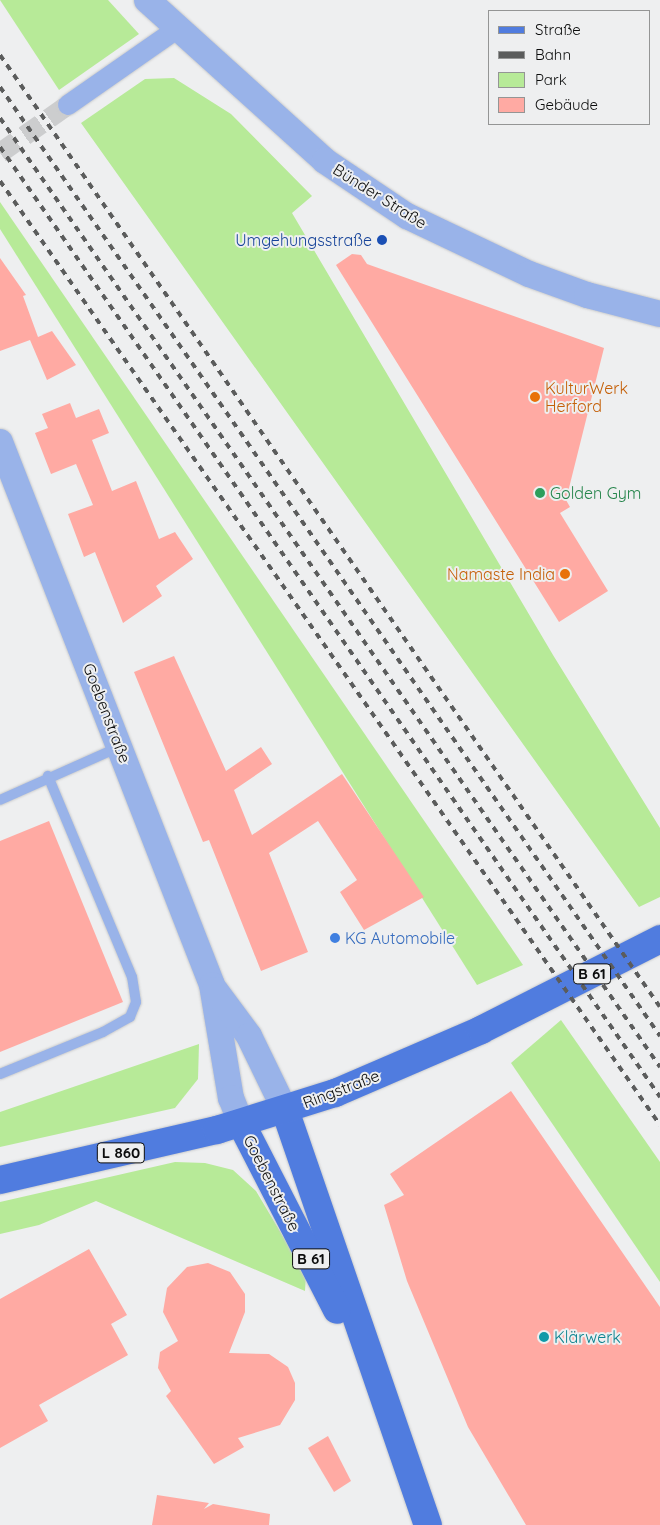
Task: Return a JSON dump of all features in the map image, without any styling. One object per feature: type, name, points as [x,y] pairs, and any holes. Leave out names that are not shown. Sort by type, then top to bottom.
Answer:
[{"type":"main road","name":"Ringstraße","points":[[0,1180],[241,1124],[285,1110],[481,1030],[660,939]]},
{"type":"main road","name":"Goebenstraße","points":[[285,1110],[381,1396],[428,1525]]},
{"type":"main road","name":"Goebenstraße","points":[[241,1124],[381,1396]]},
{"type":"street","name":"Bünder Straße","points":[[147,0],[325,161],[407,216],[529,274],[587,295],[660,314]]},
{"type":"street","points":[[68,104],[177,29]]},
{"type":"street","name":"Goebenstraße","points":[[0,442],[212,985],[231,1098],[241,1124]]},
{"type":"street","name":"Goebenstraße","points":[[212,985],[249,1036],[285,1110]]},
{"type":"lane","points":[[0,800],[48,776],[120,746]]},
{"type":"lane","points":[[0,1074],[103,1032],[130,1017],[136,1002],[132,978],[48,776]]},
{"type":"green space","points":[[0,0],[108,0],[139,34],[59,90]]},
{"type":"green space","points":[[174,78],[231,114],[312,196],[292,213],[553,655],[660,828],[660,897],[639,907],[81,123],[145,79]]},
{"type":"green space","points":[[0,202],[523,965],[477,985],[0,229]]},
{"type":"green space","points":[[561,1020],[660,1162],[660,1282],[511,1063]]},
{"type":"green space","points":[[199,1044],[198,1079],[175,1108],[0,1147],[0,1112]]},
{"type":"green space","points":[[175,1162],[205,1163],[233,1170],[256,1191],[306,1275],[305,1291],[96,1201],[39,1225],[0,1234],[0,1202]]},
{"type":"building","points":[[352,254],[361,255],[367,264],[604,348],[566,500],[570,507],[560,513],[608,591],[559,622],[336,265]]},
{"type":"building","points":[[0,258],[26,295],[23,296],[38,337],[52,331],[76,365],[47,380],[30,340],[0,351]]},
{"type":"building","points":[[70,403],[76,418],[99,409],[109,433],[92,440],[112,491],[136,481],[159,539],[175,532],[193,559],[156,586],[162,596],[123,623],[95,552],[84,557],[68,514],[93,505],[76,464],[51,474],[35,433],[48,428],[42,414]]},
{"type":"building","points":[[174,656],[226,771],[261,747],[272,764],[234,790],[252,835],[342,774],[424,897],[364,930],[340,892],[357,880],[318,821],[269,853],[308,952],[261,971],[209,840],[203,842],[134,672]]},
{"type":"building","points":[[49,821],[123,1002],[0,1052],[0,841]]},
{"type":"building","name":"Klärwerk","points":[[511,1091],[660,1307],[660,1525],[526,1525],[468,1427],[407,1281],[384,1205],[404,1195],[390,1174]]},
{"type":"building","points":[[89,1249],[127,1315],[111,1324],[128,1355],[39,1405],[48,1421],[0,1448],[0,1299]]},
{"type":"building","points":[[208,1263],[230,1272],[245,1294],[245,1312],[229,1353],[269,1354],[288,1367],[295,1383],[295,1400],[280,1425],[238,1438],[244,1447],[214,1464],[166,1396],[171,1391],[158,1368],[160,1352],[178,1341],[163,1312],[167,1288],[187,1267]]},
{"type":"building","points":[[328,1436],[351,1481],[334,1492],[308,1448]]},
{"type":"building","points":[[157,1495],[209,1503],[204,1509],[213,1504],[270,1514],[269,1525],[152,1525]]},
{"type":"tunnel","points":[[0,153],[68,105]]},
{"type":"railway","points":[[0,55],[660,1007]]},
{"type":"railway","points":[[0,87],[660,1036]]},
{"type":"railway","points":[[0,118],[660,1067]]},
{"type":"railway","points":[[0,147],[660,1097]]},
{"type":"railway","points":[[0,181],[660,1125]]},
{"type":"place","name":"Umgehungsstraße","points":[[382,240]]},
{"type":"place","name":"KulturWerk Herford","points":[[535,397]]},
{"type":"place","name":"Golden Gym","points":[[540,493]]},
{"type":"place","name":"Namaste India","points":[[565,574]]},
{"type":"place","name":"KG Automobile","points":[[335,938]]},
{"type":"place","name":"Klärwerk","points":[[544,1337]]}]
